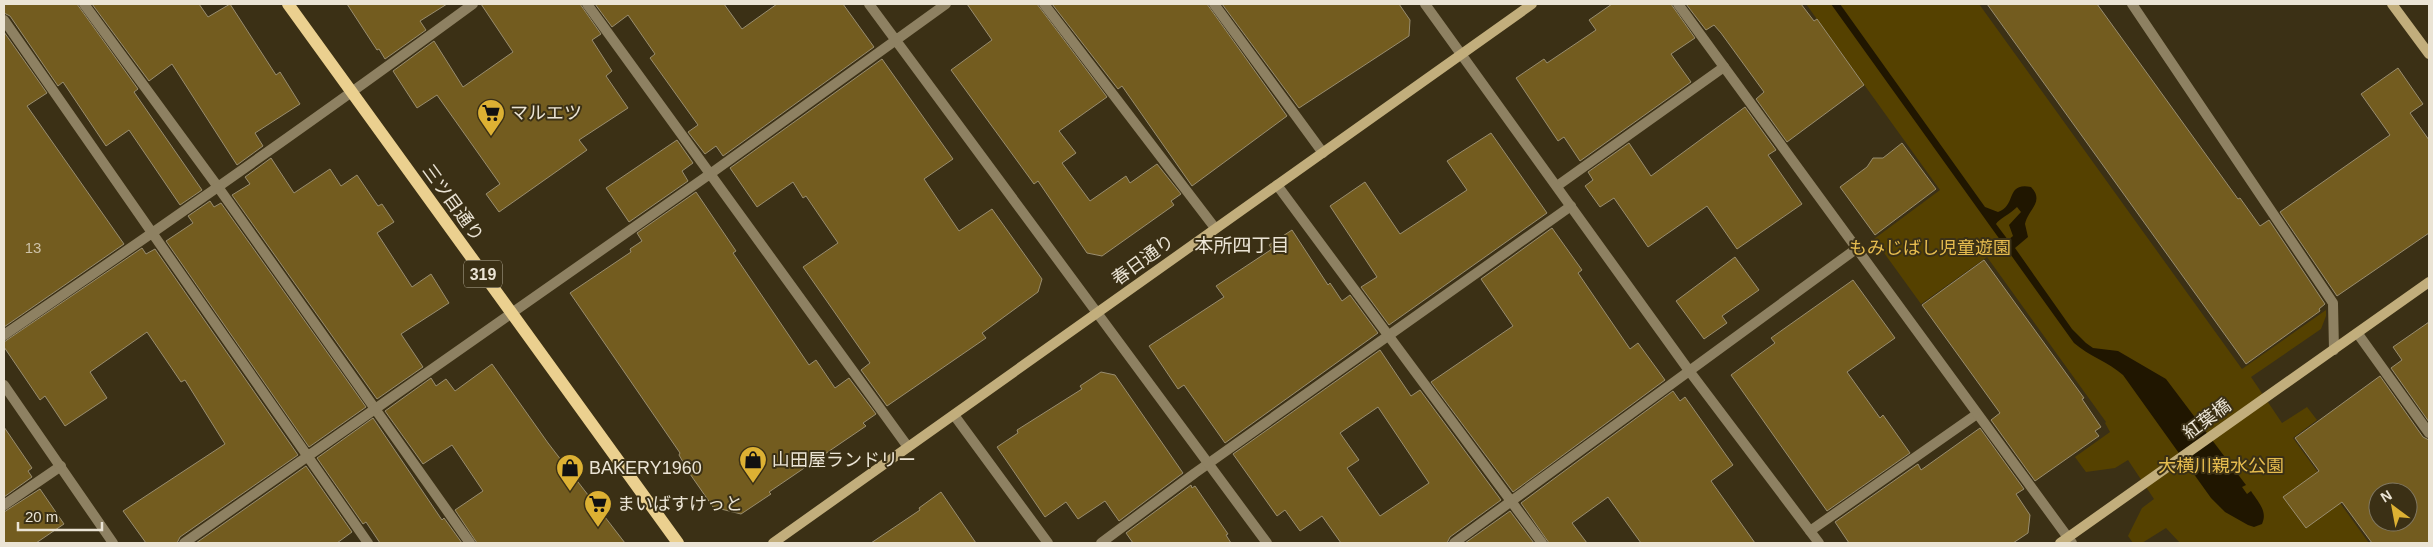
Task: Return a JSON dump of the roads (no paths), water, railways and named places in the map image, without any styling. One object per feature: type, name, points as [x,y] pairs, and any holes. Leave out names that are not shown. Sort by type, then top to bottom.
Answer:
[{"type":"main road","name":"三ツ目通り","points":[[288,4],[678,543]]},
{"type":"street","points":[[84,4],[218,186],[470,543]]},
{"type":"street","points":[[587,4],[908,447]]},
{"type":"street","points":[[870,4],[1267,543]]},
{"type":"street","points":[[184,543],[710,174],[946,4]]},
{"type":"street","points":[[1044,4],[1216,228]]},
{"type":"street","points":[[1214,4],[1322,153]]},
{"type":"street","points":[[1425,4],[1690,372],[1819,543]]},
{"type":"street","name":"春日通り","points":[[773,543],[1532,4]]},
{"type":"street","points":[[1678,4],[1977,414],[2067,542]]},
{"type":"street","points":[[2132,4],[2333,303],[2334,350]]},
{"type":"street","points":[[2392,4],[2429,54]]},
{"type":"street","points":[[4,336],[352,93],[467,5]]},
{"type":"street","points":[[4,20],[368,543]]},
{"type":"street","points":[[1557,186],[1724,67]]},
{"type":"street","points":[[1277,185],[1542,543]]},
{"type":"street","points":[[1101,543],[1209,463],[1571,206]]},
{"type":"street","points":[[1458,542],[1510,501],[1690,372],[1856,249]]},
{"type":"street","name":"紅葉橋","points":[[2067,542],[2143,485],[2429,282]]},
{"type":"street","points":[[2358,334],[2429,433]]},
{"type":"street","points":[[4,385],[113,543]]},
{"type":"street","points":[[1810,531],[1977,414]]},
{"type":"street","points":[[954,415],[1048,543]]},
{"type":"street","points":[[4,505],[61,466]]},
{"type":"place","name":"マルエツ","points":[[491,137]]},
{"type":"place","name":"山田屋ランドリー","points":[[753,484]]},
{"type":"place","name":"BAKERY1960","points":[[570,492]]},
{"type":"place","name":"まいばすけっと","points":[[598,528]]},
{"type":"district","name":"本所四丁目","points":[[1242,245]]},
{"type":"park label","name":"もみじばし児童遊園","points":[[1930,248]]},
{"type":"park label","name":"大横川親水公園","points":[[2221,466]]}]
